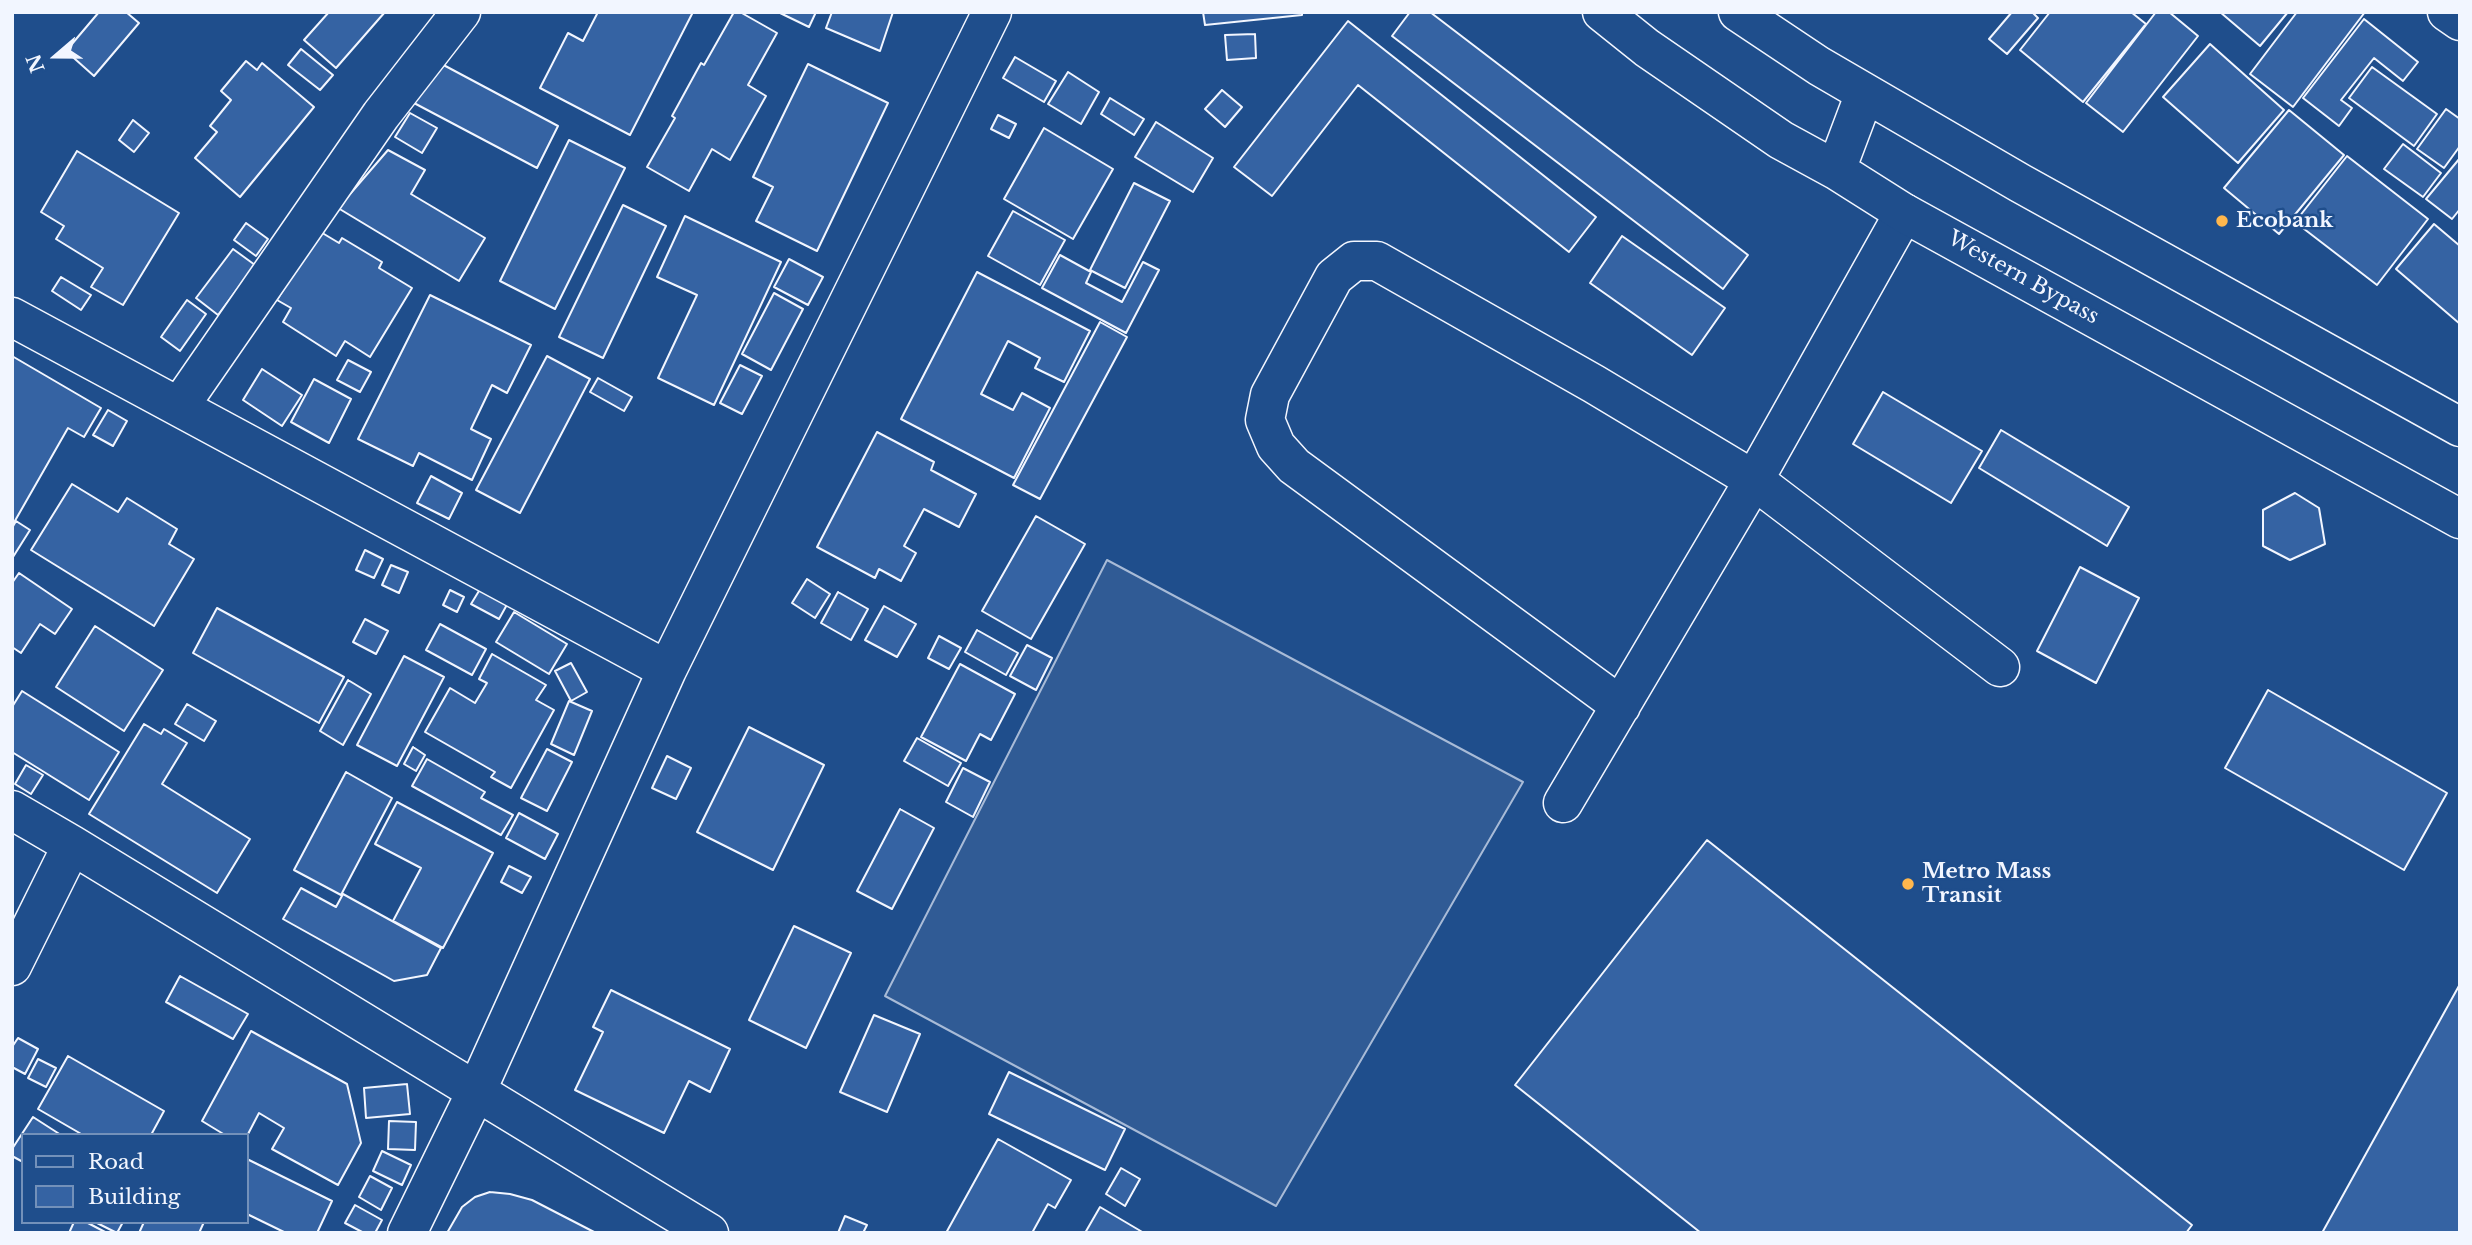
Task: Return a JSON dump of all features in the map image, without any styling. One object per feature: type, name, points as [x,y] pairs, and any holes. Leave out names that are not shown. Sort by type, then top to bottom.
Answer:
[{"type":"main road","points":[[179,407],[381,115],[461,12]]},
{"type":"main road","points":[[407,1233],[475,1092],[667,670],[992,12]]},
{"type":"main road","name":"Western Bypass","points":[[1602,12],[1647,48],[1781,140],[1836,170],[1904,213],[2460,519]]},
{"type":"main road","points":[[1738,12],[1819,66],[2020,183],[2460,427]]},
{"type":"main road","points":[[2447,12],[2460,21]]},
{"type":"main road","points":[[1836,170],[1865,93]]},
{"type":"main road","points":[[1563,803],[1754,480],[1904,213]]},
{"type":"main road","points":[[1620,706],[1294,466],[1276,446],[1265,421],[1270,396],[1334,277],[1354,261],[1377,261],[1594,384],[1754,480],[2000,667]]},
{"type":"main road","points":[[12,317],[667,670]]},
{"type":"main road","points":[[12,810],[709,1233]]},
{"type":"main road","points":[[12,966],[72,845]]},
{"type":"shaded area","points":[[1107,560],[1523,782],[1276,1206],[885,996]]},
{"type":"building","points":[[99,12],[126,12],[139,23],[94,76],[66,51]]},
{"type":"building","points":[[329,12],[385,12],[336,68],[304,40]]},
{"type":"building","points":[[598,12],[693,12],[630,135],[540,88],[568,33],[583,41]]},
{"type":"building","points":[[734,12],[740,12],[777,33],[748,85],[766,96],[730,160],[712,149],[689,191],[647,167],[675,118],[672,116],[701,63],[704,65]]},
{"type":"building","points":[[778,12],[816,12],[809,27]]},
{"type":"building","points":[[832,12],[893,12],[880,51],[826,28]]},
{"type":"building","points":[[1203,12],[1302,12],[1302,15],[1205,25]]},
{"type":"building","points":[[1410,12],[1430,12],[1748,255],[1723,289],[1392,36]]},
{"type":"building","points":[[2012,12],[2032,12],[2038,18],[2007,54],[1989,39]]},
{"type":"building","points":[[2050,12],[2131,12],[2146,24],[2083,102],[2020,50]]},
{"type":"building","points":[[2156,12],[2169,12],[2198,36],[2123,132],[2086,103]]},
{"type":"building","points":[[2220,12],[2288,12],[2260,46]]},
{"type":"building","points":[[2297,12],[2365,12],[2293,107],[2250,74]]},
{"type":"building","points":[[2364,19],[2418,62],[2403,81],[2374,58],[2341,100],[2352,108],[2339,126],[2303,98]]},
{"type":"building","points":[[1348,21],[1596,217],[1569,252],[1358,85],[1272,196],[1234,167]]},
{"type":"building","points":[[1255,34],[1256,58],[1227,60],[1225,35]]},
{"type":"building","points":[[2210,44],[2284,110],[2238,163],[2163,97]]},
{"type":"building","points":[[301,49],[333,75],[320,90],[288,65]]},
{"type":"building","points":[[1015,57],[1056,81],[1044,102],[1003,78]]},
{"type":"building","points":[[246,61],[257,70],[262,63],[314,107],[240,197],[195,158],[217,132],[210,126],[231,100],[221,91]]},
{"type":"building","points":[[436,61],[558,126],[537,168],[414,103]]},
{"type":"building","points":[[808,64],[888,103],[817,251],[756,221],[773,187],[753,177]]},
{"type":"building","points":[[2372,67],[2437,114],[2414,146],[2349,98]]},
{"type":"building","points":[[1068,72],[1099,92],[1081,124],[1048,104]]},
{"type":"building","points":[[1222,90],[1242,107],[1225,127],[1205,109]]},
{"type":"building","points":[[1110,98],[1144,119],[1134,135],[1101,114]]},
{"type":"building","points":[[2446,109],[2460,119],[2460,146],[2444,168],[2417,149]]},
{"type":"building","points":[[2289,110],[2344,155],[2279,234],[2224,188]]},
{"type":"building","points":[[410,113],[437,128],[422,153],[395,137]]},
{"type":"building","points":[[998,115],[1016,124],[1009,138],[991,129]]},
{"type":"building","points":[[133,120],[149,133],[134,152],[119,140]]},
{"type":"building","points":[[1156,122],[1213,158],[1193,192],[1135,157]]},
{"type":"building","points":[[1044,128],[1113,169],[1073,239],[1004,199]]},
{"type":"building","points":[[569,140],[625,168],[555,309],[500,281]]},
{"type":"building","points":[[2403,144],[2441,173],[2423,197],[2384,169]]},
{"type":"building","points":[[388,150],[425,170],[411,194],[485,238],[459,281],[338,208]]},
{"type":"building","points":[[77,151],[179,213],[123,305],[91,287],[103,268],[56,239],[64,226],[41,212]]},
{"type":"building","points":[[2347,156],[2428,219],[2377,285],[2295,222]]},
{"type":"building","points":[[2460,158],[2460,209],[2452,219],[2426,199]]},
{"type":"building","points":[[1134,183],[1170,201],[1125,288],[1090,270]]},
{"type":"building","points":[[623,205],[666,226],[603,358],[559,337]]},
{"type":"building","points":[[1013,211],[1065,240],[1040,285],[988,256]]},
{"type":"building","points":[[685,216],[781,262],[714,405],[658,378],[697,295],[657,277]]},
{"type":"building","points":[[246,223],[268,239],[256,256],[234,240]]},
{"type":"building","points":[[2434,224],[2460,246],[2460,324],[2396,269]]},
{"type":"building","points":[[319,231],[339,243],[342,238],[382,262],[379,268],[412,288],[370,357],[345,341],[336,356],[283,322],[291,308],[277,300]]},
{"type":"building","points":[[1622,236],[1725,308],[1692,355],[1590,283]]},
{"type":"building","points":[[233,249],[255,265],[218,315],[196,298]]},
{"type":"building","points":[[1060,255],[1091,272],[1086,283],[1122,302],[1143,262],[1159,270],[1126,333],[1042,288]]},
{"type":"building","points":[[789,259],[823,277],[808,305],[774,287]]},
{"type":"building","points":[[977,272],[1090,331],[1064,382],[1035,368],[1040,358],[1008,341],[981,394],[1013,410],[1022,393],[1050,408],[1014,478],[901,419]]},
{"type":"building","points":[[61,277],[91,295],[81,310],[52,291]]},
{"type":"building","points":[[774,293],[803,309],[771,370],[742,354]]},
{"type":"building","points":[[430,295],[531,345],[507,393],[492,385],[471,429],[491,439],[472,480],[419,453],[413,466],[358,439]]},
{"type":"building","points":[[187,300],[206,314],[180,351],[161,337]]},
{"type":"building","points":[[1100,322],[1127,337],[1040,499],[1013,485]]},
{"type":"building","points":[[12,356],[101,408],[84,437],[68,428],[12,526]]},
{"type":"building","points":[[547,356],[590,379],[520,513],[476,490]]},
{"type":"building","points":[[348,360],[371,372],[360,392],[337,380]]},
{"type":"building","points":[[740,365],[762,376],[742,414],[720,403]]},
{"type":"building","points":[[262,369],[302,395],[282,426],[243,400]]},
{"type":"building","points":[[598,378],[632,397],[624,411],[590,392]]},
{"type":"building","points":[[314,379],[351,399],[329,443],[291,422]]},
{"type":"building","points":[[1883,392],[1982,451],[1951,503],[1853,444]]},
{"type":"building","points":[[108,410],[127,421],[113,446],[93,435]]},
{"type":"building","points":[[2001,430],[2129,507],[2107,546],[1979,468]]},
{"type":"building","points":[[877,432],[934,462],[931,470],[976,494],[959,527],[924,509],[904,546],[916,553],[901,581],[879,569],[875,578],[817,547]]},
{"type":"building","points":[[431,476],[462,493],[449,519],[417,503]]},
{"type":"building","points":[[72,484],[118,512],[127,498],[177,529],[169,544],[194,559],[154,626],[31,550]]},
{"type":"building","points":[[2295,493],[2319,508],[2325,544],[2290,560],[2263,546],[2263,510]]},
{"type":"building","points":[[1036,516],[1085,544],[1031,639],[982,611]]},
{"type":"building","points":[[16,521],[30,530],[13,557],[12,528]]},
{"type":"building","points":[[365,550],[383,559],[374,578],[356,570]]},
{"type":"building","points":[[391,565],[408,572],[399,593],[382,585]]},
{"type":"building","points":[[2080,567],[2139,598],[2096,683],[2037,651]]},
{"type":"building","points":[[19,573],[72,609],[55,634],[40,624],[21,653],[12,647],[12,583]]},
{"type":"building","points":[[807,579],[830,594],[815,618],[792,603]]},
{"type":"building","points":[[482,586],[509,601],[499,619],[471,604]]},
{"type":"building","points":[[450,590],[464,597],[457,612],[443,605]]},
{"type":"building","points":[[838,592],[868,609],[851,640],[821,623]]},
{"type":"building","points":[[884,606],[916,624],[897,657],[865,640]]},
{"type":"building","points":[[217,608],[344,677],[319,723],[193,653]]},
{"type":"building","points":[[514,612],[567,644],[549,674],[496,642]]},
{"type":"building","points":[[365,619],[388,631],[376,654],[353,642]]},
{"type":"building","points":[[440,624],[486,649],[472,675],[426,650]]},
{"type":"building","points":[[95,626],[163,670],[124,731],[56,687]]},
{"type":"building","points":[[977,630],[1018,653],[1006,675],[965,652]]},
{"type":"building","points":[[939,636],[961,648],[949,669],[928,658]]},
{"type":"building","points":[[1027,645],[1052,658],[1036,690],[1010,676]]},
{"type":"building","points":[[492,654],[546,685],[536,700],[554,710],[511,788],[491,777],[495,772],[425,732],[450,688],[475,703],[487,683],[479,679]]},
{"type":"building","points":[[404,656],[444,677],[397,766],[357,745]]},
{"type":"building","points":[[571,663],[587,692],[571,701],[555,671]]},
{"type":"building","points":[[960,664],[1015,694],[991,740],[980,734],[966,761],[921,737]]},
{"type":"building","points":[[348,680],[371,694],[343,745],[320,731]]},
{"type":"building","points":[[2268,690],[2447,793],[2404,870],[2225,768]]},
{"type":"building","points":[[22,691],[119,752],[89,800],[12,752],[12,707]]},
{"type":"building","points":[[569,701],[592,711],[574,755],[551,744]]},
{"type":"building","points":[[187,704],[216,721],[204,741],[175,724]]},
{"type":"building","points":[[144,724],[161,734],[164,729],[187,743],[162,784],[250,839],[217,893],[89,814]]},
{"type":"building","points":[[749,727],[824,765],[773,870],[697,832]]},
{"type":"building","points":[[917,738],[961,763],[948,786],[904,761]]},
{"type":"building","points":[[413,747],[425,755],[416,771],[404,764]]},
{"type":"building","points":[[547,749],[572,762],[547,811],[521,798]]},
{"type":"building","points":[[667,756],[691,768],[676,799],[652,788]]},
{"type":"building","points":[[427,759],[485,792],[481,798],[513,815],[501,835],[412,786]]},
{"type":"building","points":[[26,765],[43,775],[31,794],[15,784]]},
{"type":"building","points":[[963,768],[990,782],[973,817],[946,802]]},
{"type":"building","points":[[346,772],[392,798],[341,895],[294,870]]},
{"type":"building","points":[[397,802],[493,853],[443,948],[393,921],[421,868],[375,844]]},
{"type":"building","points":[[900,809],[934,828],[892,909],[857,891]]},
{"type":"building","points":[[519,813],[558,834],[545,859],[506,838]]},
{"type":"building","points":[[1707,840],[2192,1225],[2186,1233],[1701,1233],[1515,1085]]},
{"type":"building","points":[[509,866],[531,877],[522,893],[501,882]]},
{"type":"building","points":[[301,888],[336,907],[343,894],[441,948],[427,975],[394,981],[283,919]]},
{"type":"building","points":[[794,926],[851,953],[806,1048],[749,1020]]},
{"type":"building","points":[[180,976],[248,1014],[233,1039],[166,1002]]},
{"type":"building","points":[[2460,984],[2460,1233],[2322,1233]]},
{"type":"building","points":[[611,990],[730,1049],[710,1092],[689,1081],[664,1133],[575,1090],[603,1032],[593,1027]]},
{"type":"building","points":[[874,1015],[920,1034],[887,1112],[840,1092]]},
{"type":"building","points":[[251,1031],[347,1084],[361,1143],[338,1185],[272,1149],[284,1128],[259,1113],[248,1134],[222,1133],[202,1121]]},
{"type":"building","points":[[18,1038],[38,1049],[25,1074],[12,1067],[12,1047]]},
{"type":"building","points":[[68,1056],[164,1111],[152,1133],[80,1133],[38,1109]]},
{"type":"building","points":[[38,1059],[56,1068],[46,1087],[28,1078]]},
{"type":"building","points":[[1009,1072],[1125,1129],[1105,1170],[989,1114]]},
{"type":"building","points":[[407,1084],[410,1114],[366,1118],[364,1088]]},
{"type":"building","points":[[33,1117],[58,1133],[22,1133]]},
{"type":"building","points":[[389,1121],[416,1122],[415,1150],[388,1149]]},
{"type":"building","points":[[21,1135],[21,1161],[12,1156],[12,1149]]},
{"type":"building","points":[[998,1139],[1071,1180],[1055,1208],[1048,1204],[1032,1233],[946,1233]]},
{"type":"building","points":[[382,1151],[411,1165],[402,1185],[373,1171]]},
{"type":"building","points":[[248,1159],[332,1201],[317,1233],[286,1233],[248,1214]]},
{"type":"building","points":[[1121,1168],[1140,1179],[1125,1206],[1106,1194]]},
{"type":"building","points":[[370,1176],[392,1188],[381,1210],[359,1197]]},
{"type":"building","points":[[490,1192],[532,1200],[596,1233],[447,1233],[462,1207],[475,1197]]},
{"type":"building","points":[[355,1205],[382,1220],[375,1233],[364,1233],[345,1223]]},
{"type":"building","points":[[1100,1207],[1144,1233],[1085,1233]]},
{"type":"building","points":[[845,1216],[867,1225],[863,1233],[838,1233]]},
{"type":"building","points":[[73,1224],[90,1224],[107,1233],[69,1233]]},
{"type":"building","points":[[99,1224],[122,1224],[117,1233]]},
{"type":"building","points":[[143,1224],[203,1224],[199,1233],[139,1233]]},
{"type":"place","name":"Ecobank","points":[[2222,221]]},
{"type":"place","name":"Metro Mass Transit","points":[[1908,884]]}]
